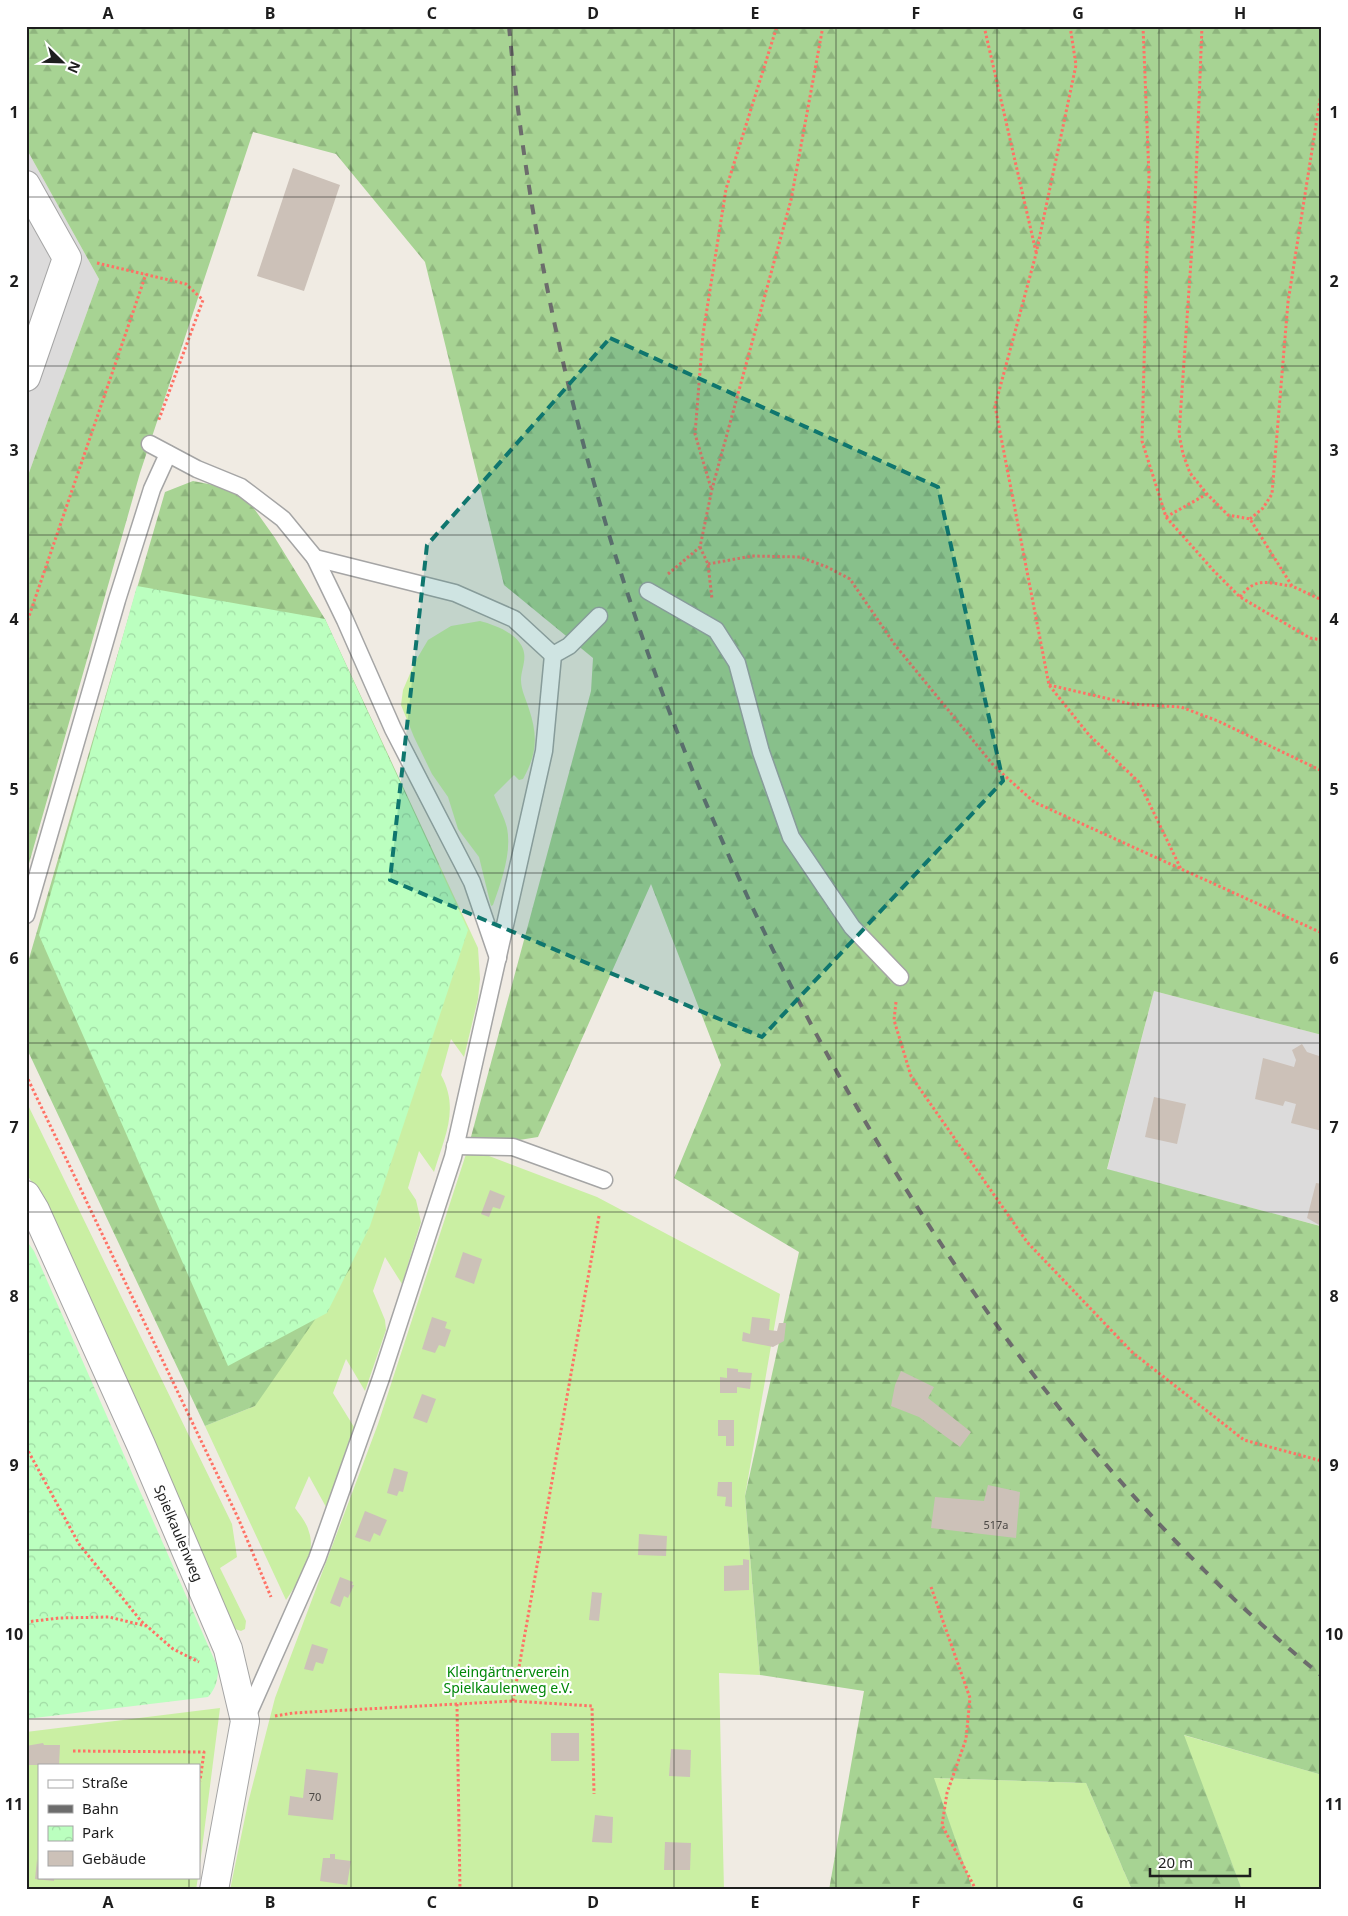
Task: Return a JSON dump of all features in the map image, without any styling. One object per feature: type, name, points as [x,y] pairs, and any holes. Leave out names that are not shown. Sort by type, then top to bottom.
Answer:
[{"type":"street","points":[[26,185],[67,258],[26,377]]},
{"type":"street","name":"Spielkaulenweg","points":[[26,1194],[35,1210],[137,1436],[228,1649],[245,1721],[214,1890]]},
{"type":"lane","points":[[150,444],[197,469],[241,487],[283,519],[315,558],[345,620],[393,729],[472,882],[498,959]]},
{"type":"lane","points":[[26,915],[120,591],[152,489],[168,454]]},
{"type":"lane","points":[[315,558],[455,594],[514,619],[553,655]]},
{"type":"lane","points":[[648,591],[716,630],[737,663],[761,752],[791,837],[852,927],[900,977]]},
{"type":"lane","points":[[553,655],[568,646],[599,616]]},
{"type":"lane","points":[[245,1721],[317,1559],[381,1378],[455,1146],[544,751],[553,655]]},
{"type":"lane","points":[[455,1146],[513,1147],[604,1180]]},
{"type":"path","points":[[712,489],[695,434],[704,334],[726,189],[777,26]]},
{"type":"path","points":[[716,630],[708,564],[700,547],[712,489],[791,200],[823,26]]},
{"type":"path","points":[[984,26],[1036,254]]},
{"type":"path","points":[[1070,26],[1076,65],[1036,254],[995,406],[1049,685],[1089,735],[1139,782],[1181,869]]},
{"type":"path","points":[[1142,26],[1149,176],[1142,441],[1166,517],[1214,571],[1240,597],[1310,638],[1322,640]]},
{"type":"path","points":[[1202,26],[1195,203],[1179,434],[1183,454],[1190,473],[1228,515],[1250,519],[1292,586]]},
{"type":"path","points":[[1250,519],[1263,508],[1272,494],[1288,302],[1322,87]]},
{"type":"path","points":[[67,258],[186,284],[203,300],[150,444]]},
{"type":"path","points":[[26,625],[146,274]]},
{"type":"path","points":[[1166,517],[1207,494]]},
{"type":"path","points":[[648,591],[700,547]]},
{"type":"path","points":[[708,564],[752,556],[800,557],[827,567],[850,579],[895,644],[994,766],[1034,802],[1322,933]]},
{"type":"path","points":[[1240,597],[1248,586],[1259,582],[1292,586],[1322,600]]},
{"type":"path","points":[[1049,685],[1132,704],[1182,707],[1218,721],[1322,771]]},
{"type":"path","points":[[900,977],[894,1020],[911,1076],[1027,1242],[1132,1352],[1244,1440],[1322,1460]]},
{"type":"path","points":[[26,1075],[239,1520],[286,1631]]},
{"type":"path","points":[[513,1701],[599,1216]]},
{"type":"path","points":[[26,1447],[79,1544],[146,1626],[173,1649],[208,1666]]},
{"type":"path","points":[[931,1587],[970,1698],[966,1739],[948,1793],[942,1825],[976,1890]]},
{"type":"path","points":[[26,1622],[59,1618],[109,1617],[146,1626]]},
{"type":"path","points":[[245,1721],[293,1713],[513,1701],[592,1706],[594,1794]]},
{"type":"path","points":[[457,1704],[460,1890]]},
{"type":"path","points":[[73,1751],[204,1752],[200,1781]]},
{"type":"highlighted area","points":[[610,338],[938,487],[1003,781],[762,1037],[390,880],[427,545]]},
{"type":"shaded area","points":[[26,148],[99,279],[26,481]]},
{"type":"shaded area","points":[[1154,991],[1322,1035],[1321,1226],[1107,1170]]},
{"type":"green space","points":[[26,26],[1322,26],[1322,1035],[1154,991],[1107,1169],[1320,1226],[1322,1221],[1322,1775],[1184,1735],[1242,1890],[1132,1890],[1086,1783],[934,1778],[973,1890],[829,1890],[864,1691],[760,1675],[745,1496],[799,1252],[674,1178],[721,1065],[651,884],[538,1137],[468,1148],[591,691],[593,658],[504,585],[425,262],[336,154],[253,132],[140,473],[26,874],[26,481],[99,279],[26,148]]},
{"type":"green space","points":[[193,481],[229,488],[250,503],[275,538],[325,619],[439,864],[316,1169],[351,1268],[255,1406],[205,1426],[26,1047],[26,969],[165,492]]},
{"type":"green space","points":[[137,586],[325,619],[468,930],[370,1226],[327,1313],[228,1366],[39,935]]},
{"type":"green space","points":[[480,621],[499,627],[511,634],[523,649],[524,665],[521,684],[532,719],[535,736],[531,761],[523,779],[519,780],[514,775],[494,795],[507,828],[508,847],[502,877],[493,905],[491,906],[479,857],[458,829],[448,797],[432,774],[401,705],[403,690],[415,662],[428,640],[451,626]]},
{"type":"green space","points":[[439,864],[478,948],[480,979],[478,999],[464,1057],[451,1039],[441,1075],[447,1088],[450,1112],[446,1135],[434,1172],[419,1151],[408,1188],[416,1200],[421,1222],[402,1284],[385,1257],[373,1291],[385,1320],[386,1330],[365,1391],[346,1359],[333,1393],[354,1427],[326,1507],[309,1476],[295,1508],[308,1529],[311,1541],[305,1568],[286,1600],[205,1426],[255,1406],[316,1169]]},
{"type":"green space","points":[[26,1101],[232,1524],[237,1557],[220,1568],[246,1621],[245,1629],[241,1631],[235,1629],[230,1622],[45,1203],[26,1173]]},
{"type":"green space","name":"Kleingärtnerverein Spielkaulenweg e.V.","points":[[468,1148],[597,1197],[780,1294],[745,1496],[760,1675],[719,1673],[724,1890],[230,1890],[248,1803],[275,1698],[378,1424]]},
{"type":"green space","points":[[26,1240],[34,1251],[218,1668],[216,1684],[208,1697],[26,1719]]},
{"type":"green space","points":[[220,1708],[200,1864],[200,1764],[38,1764],[38,1878],[198,1878],[196,1890],[26,1890],[26,1732]]},
{"type":"green space","points":[[1183,1735],[1322,1775],[1322,1890],[1242,1890]]},
{"type":"green space","points":[[933,1778],[1086,1783],[1132,1890],[973,1890]]},
{"type":"building","points":[[293,168],[340,185],[304,291],[257,276]]},
{"type":"building","points":[[1302,1044],[1307,1052],[1322,1057],[1322,1131],[1291,1123],[1296,1104],[1285,1101],[1283,1106],[1255,1099],[1263,1058],[1294,1067],[1296,1060],[1292,1050]]},
{"type":"building","points":[[1154,1097],[1186,1104],[1177,1144],[1145,1137]]},
{"type":"building","points":[[1316,1183],[1322,1184],[1321,1226],[1307,1218]]},
{"type":"building","points":[[490,1190],[505,1196],[500,1209],[493,1207],[489,1217],[481,1214]]},
{"type":"building","points":[[463,1252],[482,1259],[474,1284],[455,1277]]},
{"type":"building","points":[[432,1317],[447,1322],[445,1328],[451,1330],[445,1347],[439,1345],[435,1353],[422,1349]]},
{"type":"building","points":[[752,1317],[770,1319],[769,1330],[777,1331],[779,1323],[786,1323],[784,1341],[773,1347],[742,1341],[743,1332],[750,1334]]},
{"type":"building","points":[[727,1368],[738,1369],[738,1372],[752,1373],[750,1389],[737,1387],[737,1393],[720,1393],[720,1377],[727,1378]]},
{"type":"building","points":[[901,1371],[934,1387],[928,1398],[971,1432],[960,1447],[919,1417],[891,1406],[895,1385]]},
{"type":"building","points":[[422,1394],[436,1399],[427,1423],[413,1418]]},
{"type":"building","points":[[718,1420],[734,1420],[734,1446],[726,1446],[726,1436],[718,1436]]},
{"type":"building","points":[[394,1468],[408,1472],[403,1492],[399,1491],[397,1496],[387,1493]]},
{"type":"building","points":[[718,1482],[732,1482],[732,1507],[725,1506],[726,1497],[717,1496]]},
{"type":"building","points":[[988,1485],[1020,1492],[1016,1538],[931,1528],[935,1497],[984,1501]]},
{"type":"building","points":[[365,1511],[387,1520],[380,1536],[374,1533],[370,1542],[355,1537]]},
{"type":"building","points":[[639,1534],[667,1536],[666,1556],[638,1555]]},
{"type":"building","points":[[743,1559],[749,1560],[749,1590],[724,1591],[724,1566],[743,1565]]},
{"type":"building","points":[[340,1577],[353,1582],[352,1585],[354,1585],[348,1598],[344,1596],[340,1607],[330,1603]]},
{"type":"building","points":[[592,1592],[602,1593],[599,1621],[589,1620]]},
{"type":"building","points":[[312,1644],[328,1649],[323,1664],[316,1662],[313,1671],[304,1669]]},
{"type":"building","points":[[551,1733],[579,1733],[579,1761],[551,1761]]},
{"type":"building","points":[[43,1743],[44,1745],[60,1745],[59,1764],[26,1765],[26,1746]]},
{"type":"building","points":[[671,1749],[691,1750],[690,1777],[669,1776]]},
{"type":"building","points":[[306,1769],[338,1773],[333,1820],[288,1815],[290,1796],[303,1798]]},
{"type":"building","points":[[595,1815],[613,1817],[612,1843],[592,1842]]},
{"type":"building","points":[[665,1842],[691,1843],[690,1870],[664,1870]]},
{"type":"building","points":[[330,1854],[335,1854],[335,1859],[351,1861],[347,1885],[320,1881],[323,1858],[330,1858]]},
{"type":"building","points":[[37,1859],[38,1878],[54,1878],[54,1881],[35,1879]]},
{"type":"building","points":[[516,1887],[542,1887],[542,1890],[516,1890]]},
{"type":"railway","points":[[509,26],[528,182],[557,336],[596,489],[643,640],[699,787],[764,931],[836,1070],[916,1205],[1003,1334],[1100,1457],[1152,1516],[1206,1572],[1322,1676]]}]
